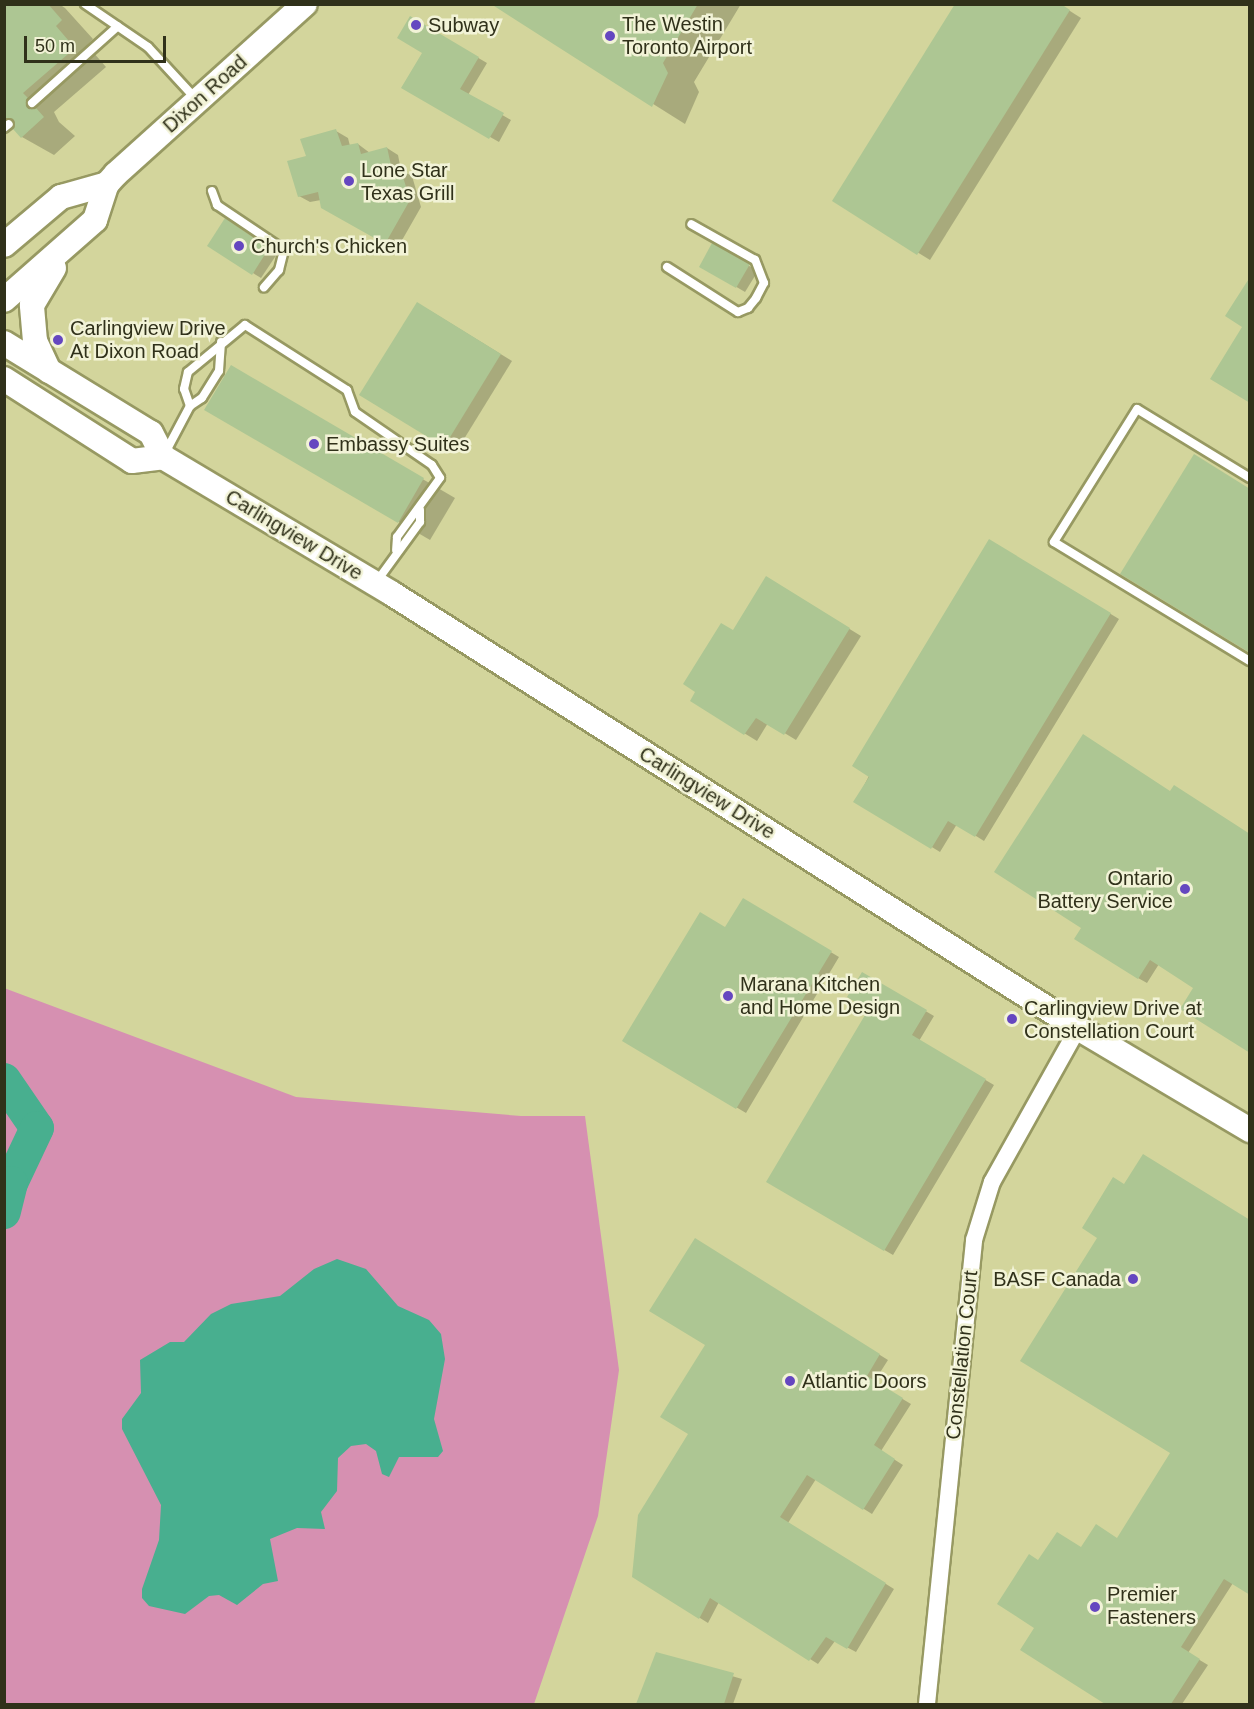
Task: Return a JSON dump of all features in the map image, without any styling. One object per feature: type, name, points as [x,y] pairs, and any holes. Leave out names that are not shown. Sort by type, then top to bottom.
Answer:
[{"type":"main road","name":"Dixon Road","points":[[4,245],[61,197],[107,184],[305,4]]},
{"type":"main road","name":"Dixon Road","points":[[4,300],[95,220],[107,184]]},
{"type":"main road","points":[[50,371],[35,341],[32,305],[68,246]]},
{"type":"main road","name":"Carlingview Drive","points":[[4,343],[151,433],[163,457],[375,583],[1078,1028],[1250,1130]]},
{"type":"main road","points":[[4,379],[132,461],[163,457]]},
{"type":"street","name":"Constellation Court","points":[[927,1704],[974,1240],[992,1182],[1078,1028]]},
{"type":"lane","points":[[85,4],[148,47],[197,101]]},
{"type":"lane","points":[[32,103],[118,26]]},
{"type":"lane","points":[[212,191],[217,206],[284,250],[279,270],[264,287]]},
{"type":"lane","points":[[667,267],[738,312],[748,308],[756,298],[764,283],[755,260],[691,224]]},
{"type":"lane","points":[[190,406],[184,389],[188,372],[221,342],[245,325],[252,327],[347,390],[355,412],[432,465],[440,478],[420,510],[420,522],[406,544],[396,550],[375,583]]},
{"type":"lane","points":[[163,457],[190,406],[202,398],[219,371],[221,342]]},
{"type":"lane","points":[[1250,478],[1137,409],[1054,542],[1250,661]]},
{"type":"shaded area","points":[[4,988],[296,1097],[521,1116],[585,1116],[619,1370],[598,1516],[534,1704],[5,1704]]},
{"type":"shaded area","points":[[337,1259],[366,1269],[398,1306],[429,1320],[441,1334],[445,1359],[434,1419],[443,1451],[438,1457],[399,1457],[389,1477],[382,1474],[376,1451],[366,1444],[351,1446],[338,1458],[337,1491],[321,1512],[325,1529],[297,1528],[270,1539],[278,1581],[263,1584],[237,1605],[219,1595],[209,1596],[185,1614],[149,1606],[142,1598],[142,1589],[159,1540],[161,1505],[122,1429],[122,1419],[141,1393],[140,1360],[170,1342],[184,1342],[211,1314],[231,1304],[280,1296],[314,1269]]},
{"type":"building","points":[[4,4],[48,4],[62,20],[56,26],[75,48],[23,93],[28,98],[27,107],[36,108],[44,117],[21,138],[13,129],[14,120],[4,119]]},
{"type":"building","name":"The Westin Toronto Airport","points":[[491,4],[698,4],[663,63],[668,73],[652,107]]},
{"type":"building","points":[[955,4],[1061,4],[1070,10],[917,255],[832,201]]},
{"type":"building","points":[[410,16],[479,57],[460,89],[504,113],[489,139],[401,88],[422,53],[397,38]]},
{"type":"building","name":"Lone Star Texas Grill","points":[[336,129],[342,146],[358,143],[361,154],[387,147],[392,170],[400,167],[410,200],[385,244],[321,208],[318,192],[298,197],[287,161],[306,156],[300,139]]},
{"type":"building","name":"Church's Chicken","points":[[225,218],[269,248],[252,275],[207,246]]},
{"type":"building","points":[[712,243],[750,264],[736,288],[699,267]]},
{"type":"building","points":[[1250,277],[1250,403],[1210,379],[1242,327],[1225,316]]},
{"type":"building","points":[[417,302],[501,354],[444,447],[359,395]]},
{"type":"building","name":"Embassy Suites","points":[[231,365],[424,478],[398,523],[204,410]]},
{"type":"building","points":[[1194,454],[1250,489],[1250,653],[1120,574]]},
{"type":"building","points":[[989,539],[1111,613],[975,837],[948,821],[931,849],[853,802],[869,777],[852,766]]},
{"type":"building","points":[[766,576],[850,628],[784,735],[756,718],[744,735],[690,701],[695,692],[683,684],[721,623],[733,630]]},
{"type":"building","points":[[1083,734],[1170,791],[1174,785],[1250,834],[1250,1053],[1180,1009],[1193,988],[1150,960],[1138,979],[1074,939],[1081,928],[994,872]]},
{"type":"building","points":[[743,898],[832,951],[736,1109],[622,1041],[700,912],[725,927]]},
{"type":"building","points":[[862,972],[927,1010],[912,1035],[986,1079],[884,1251],[766,1182],[868,1010],[847,997]]},
{"type":"building","points":[[1143,1154],[1250,1220],[1250,1595],[1224,1579],[1181,1647],[1200,1659],[1171,1704],[1105,1704],[1020,1650],[1034,1628],[997,1604],[1029,1554],[1038,1560],[1057,1532],[1081,1547],[1096,1524],[1117,1538],[1170,1453],[1020,1361],[1097,1238],[1082,1228],[1113,1177],[1124,1184]]},
{"type":"building","points":[[695,1238],[880,1354],[867,1376],[903,1398],[874,1445],[895,1459],[863,1510],[807,1475],[780,1517],[886,1583],[847,1649],[826,1637],[809,1661],[710,1598],[699,1619],[632,1577],[638,1515],[688,1434],[660,1417],[705,1345],[649,1311]]},
{"type":"building","points":[[656,1652],[734,1673],[724,1704],[636,1704]]},
{"type":"waterway","points":[[4,1080],[37,1128],[11,1183],[4,1212]]},
{"type":"place","name":"Subway","points":[[416,25]]},
{"type":"place","name":"The Westin Toronto Airport","points":[[610,36]]},
{"type":"place","name":"Lone Star Texas Grill","points":[[349,181]]},
{"type":"place","name":"Church's Chicken","points":[[239,246]]},
{"type":"place","name":"Carlingview Drive At Dixon Road","points":[[58,340]]},
{"type":"place","name":"Embassy Suites","points":[[314,444]]},
{"type":"place","name":"Ontario Battery Service","points":[[1185,889]]},
{"type":"place","name":"Marana Kitchen and Home Design","points":[[728,996]]},
{"type":"place","name":"Carlingview Drive at Constellation Court","points":[[1012,1019]]},
{"type":"place","name":"BASF Canada","points":[[1133,1279]]},
{"type":"place","name":"Atlantic Doors","points":[[790,1381]]},
{"type":"place","name":"Premier Fasteners","points":[[1095,1607]]}]
